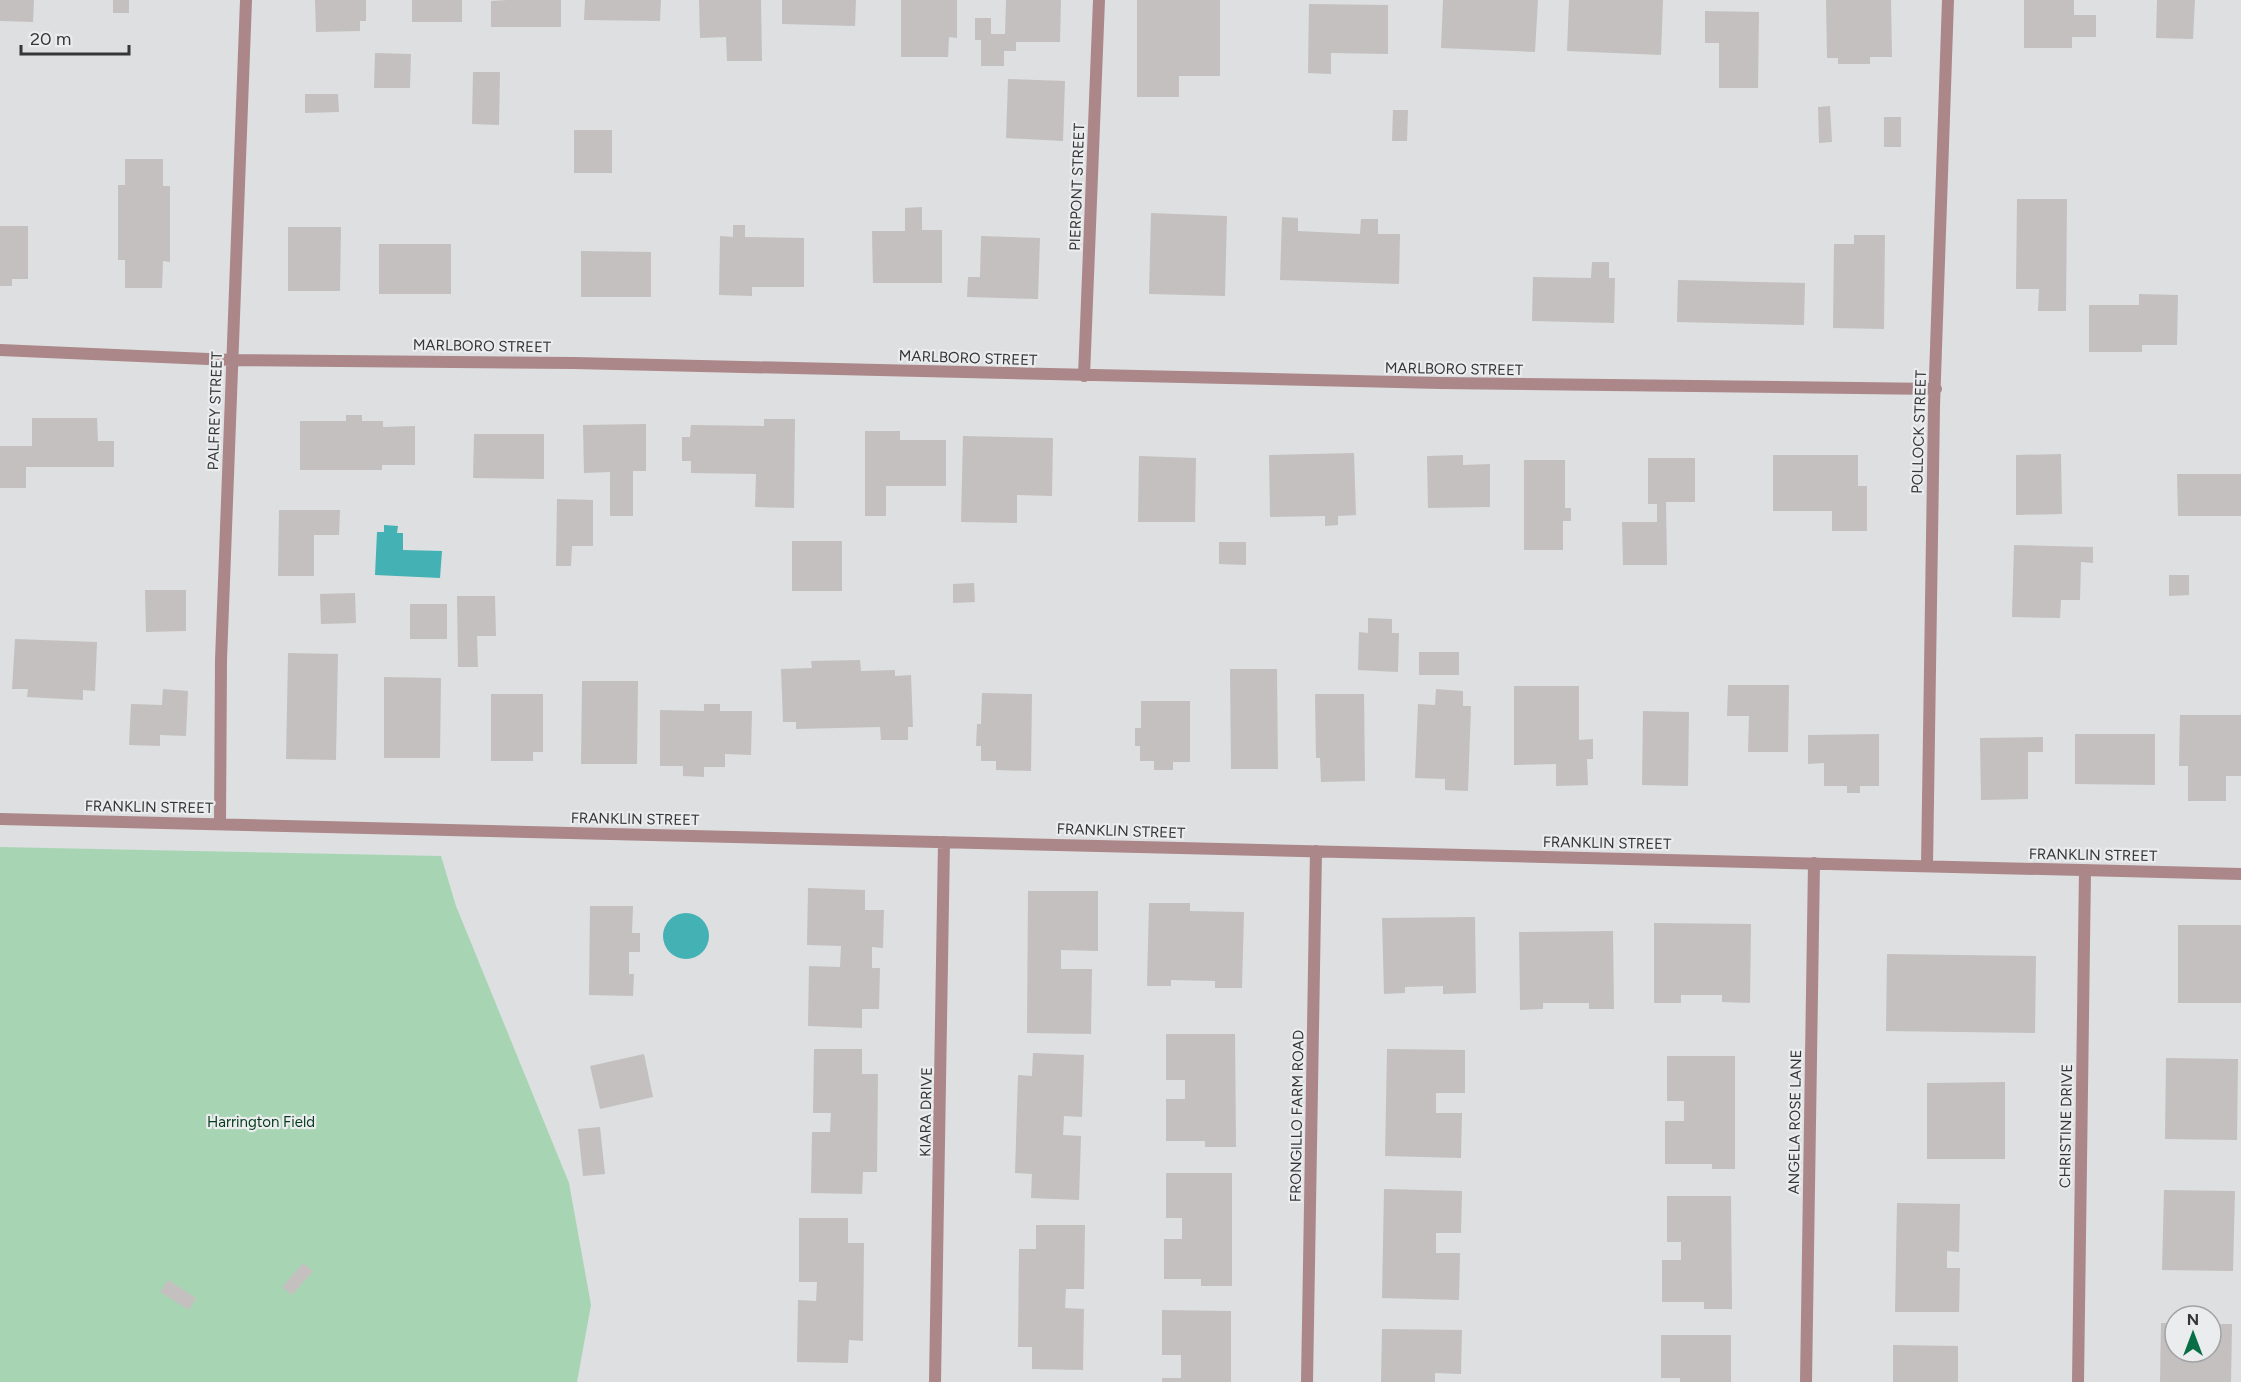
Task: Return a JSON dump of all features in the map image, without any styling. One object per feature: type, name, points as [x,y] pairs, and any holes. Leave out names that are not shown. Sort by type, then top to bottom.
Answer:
[{"type":"street","name":"PALFREY STREET","points":[[220,824],[221,660],[246,0]]},
{"type":"street","name":"PIERPONT STREET","points":[[1084,376],[1100,0]]},
{"type":"street","name":"POLLOCK STREET","points":[[1927,866],[1936,389],[1948,0]]},
{"type":"street","name":"MARLBORO STREET","points":[[0,350],[231,360],[672,364],[1084,376],[1542,385],[1936,389]]},
{"type":"street","name":"FRANKLIN STREET","points":[[0,819],[2241,874]]},
{"type":"street","name":"KIARA DRIVE","points":[[935,1382],[944,842]]},
{"type":"street","name":"FRONGILLO FARM ROAD","points":[[1307,1382],[1316,851]]},
{"type":"street","name":"ANGELA ROSE LANE","points":[[1806,1382],[1814,863]]},
{"type":"street","name":"CHRISTINE DRIVE","points":[[2078,1382],[2085,870]]},
{"type":"green space","name":"Harrington Field","points":[[0,847],[441,856],[456,906],[569,1183],[591,1305],[577,1382],[0,1382]]},
{"type":"water","points":[[384,525],[398,526],[397,533],[403,533],[403,550],[442,551],[440,578],[375,575],[377,532],[384,532]]},
{"type":"water","points":[[686,913],[702,920],[709,936],[702,952],[686,959],[670,952],[663,936],[670,920]]},
{"type":"building","points":[[0,0],[34,0],[33,22],[0,21]]},
{"type":"building","points":[[113,0],[129,0],[129,13],[113,13]]},
{"type":"building","points":[[315,0],[366,0],[366,21],[360,21],[360,31],[316,32]]},
{"type":"building","points":[[412,0],[462,0],[462,22],[412,22]]},
{"type":"building","points":[[561,0],[561,27],[491,27],[491,1]]},
{"type":"building","points":[[585,0],[661,0],[660,21],[584,20]]},
{"type":"building","points":[[699,0],[761,0],[762,61],[727,61],[726,37],[700,38]]},
{"type":"building","points":[[782,0],[856,0],[855,26],[782,24]]},
{"type":"building","points":[[901,0],[957,0],[957,38],[949,37],[948,57],[901,57]]},
{"type":"building","points":[[1006,0],[1061,0],[1060,42],[1016,42],[1016,51],[1004,51],[1004,66],[981,66],[981,40],[975,40],[975,18],[991,18],[991,34],[1005,34]]},
{"type":"building","points":[[1137,0],[1220,0],[1220,76],[1179,76],[1179,97],[1137,97]]},
{"type":"building","points":[[1443,0],[1538,0],[1535,52],[1441,48]]},
{"type":"building","points":[[1569,0],[1663,0],[1661,55],[1567,51]]},
{"type":"building","points":[[1826,0],[1891,0],[1892,57],[1870,57],[1870,64],[1838,64],[1838,58],[1827,58]]},
{"type":"building","points":[[2024,0],[2074,0],[2074,15],[2096,15],[2096,37],[2072,37],[2072,48],[2024,48]]},
{"type":"building","points":[[2157,0],[2195,0],[2193,39],[2156,38]]},
{"type":"building","points":[[1309,4],[1388,5],[1388,54],[1331,53],[1331,74],[1308,73]]},
{"type":"building","points":[[1705,11],[1759,12],[1758,88],[1719,88],[1719,43],[1705,43]]},
{"type":"building","points":[[375,53],[411,54],[410,88],[374,88]]},
{"type":"building","points":[[473,72],[500,72],[499,125],[472,124]]},
{"type":"building","points":[[1008,79],[1065,81],[1063,141],[1006,138]]},
{"type":"building","points":[[305,94],[338,94],[339,112],[305,113]]},
{"type":"building","points":[[1830,106],[1832,142],[1819,143],[1818,107]]},
{"type":"building","points":[[1393,110],[1408,110],[1407,141],[1392,141]]},
{"type":"building","points":[[1884,117],[1901,117],[1901,147],[1884,147]]},
{"type":"building","points":[[574,130],[612,130],[612,173],[574,173]]},
{"type":"building","points":[[125,159],[163,159],[163,186],[170,186],[170,262],[163,261],[162,288],[125,288],[125,260],[118,260],[118,185],[125,185]]},
{"type":"building","points":[[2017,199],[2067,199],[2066,311],[2038,311],[2039,289],[2016,289]]},
{"type":"building","points":[[922,207],[922,230],[942,230],[942,283],[873,283],[872,231],[905,231],[905,208]]},
{"type":"building","points":[[1151,213],[1227,216],[1225,296],[1149,294]]},
{"type":"building","points":[[1282,217],[1298,218],[1298,231],[1360,234],[1361,219],[1378,219],[1378,234],[1400,234],[1399,284],[1280,280]]},
{"type":"building","points":[[733,225],[745,225],[745,237],[804,238],[804,287],[752,287],[752,296],[719,295],[720,236],[733,237]]},
{"type":"building","points":[[0,226],[28,226],[28,279],[12,279],[12,286],[0,286]]},
{"type":"building","points":[[288,227],[341,227],[340,291],[288,291]]},
{"type":"building","points":[[1854,235],[1885,235],[1884,329],[1833,328],[1834,244],[1854,244]]},
{"type":"building","points":[[981,236],[1040,238],[1038,299],[967,297],[968,277],[980,277]]},
{"type":"building","points":[[379,244],[451,244],[451,294],[379,294]]},
{"type":"building","points":[[581,251],[651,252],[651,297],[581,297]]},
{"type":"building","points":[[1592,262],[1609,262],[1609,278],[1615,278],[1614,323],[1532,321],[1533,277],[1591,278]]},
{"type":"building","points":[[1678,280],[1805,283],[1804,325],[1677,322]]},
{"type":"building","points":[[2139,294],[2178,295],[2177,345],[2142,345],[2142,352],[2089,352],[2089,305],[2139,305]]},
{"type":"building","points":[[346,415],[362,415],[362,421],[383,421],[383,427],[415,426],[415,465],[382,465],[382,470],[300,470],[300,421],[346,421]]},
{"type":"building","points":[[32,418],[97,418],[98,441],[114,441],[114,467],[26,467],[26,488],[0,488],[0,446],[32,446]]},
{"type":"building","points":[[764,419],[795,419],[794,508],[755,507],[756,474],[691,473],[691,461],[682,461],[682,437],[690,437],[691,425],[764,426]]},
{"type":"building","points":[[646,424],[646,471],[633,471],[633,516],[610,516],[610,472],[584,473],[583,425]]},
{"type":"building","points":[[865,431],[900,431],[900,440],[946,440],[946,486],[886,486],[886,516],[865,516]]},
{"type":"building","points":[[474,434],[544,434],[544,479],[473,478]]},
{"type":"building","points":[[963,436],[1053,438],[1052,496],[1017,495],[1017,523],[961,522]]},
{"type":"building","points":[[1354,453],[1356,515],[1338,516],[1338,525],[1325,526],[1325,516],[1270,517],[1269,455]]},
{"type":"building","points":[[2061,454],[2062,514],[2016,515],[2016,455]]},
{"type":"building","points":[[1463,455],[1463,465],[1490,464],[1490,507],[1428,508],[1427,456]]},
{"type":"building","points":[[1773,455],[1858,455],[1858,486],[1867,486],[1867,531],[1832,531],[1832,511],[1773,511]]},
{"type":"building","points":[[1139,456],[1196,458],[1195,522],[1138,522]]},
{"type":"building","points":[[1648,458],[1695,458],[1695,502],[1666,502],[1667,565],[1623,565],[1622,522],[1657,522],[1657,504],[1648,504]]},
{"type":"building","points":[[1524,460],[1565,460],[1565,508],[1571,508],[1571,521],[1563,521],[1563,550],[1524,550]]},
{"type":"building","points":[[2177,474],[2241,474],[2241,516],[2178,516]]},
{"type":"building","points":[[557,499],[593,500],[593,546],[572,546],[571,566],[556,566]]},
{"type":"building","points":[[279,510],[340,510],[339,535],[314,535],[314,576],[278,576]]},
{"type":"building","points":[[792,541],[842,541],[842,591],[792,591]]},
{"type":"building","points":[[1219,542],[1246,542],[1246,565],[1219,564]]},
{"type":"building","points":[[2014,545],[2093,547],[2093,563],[2081,562],[2080,600],[2061,600],[2060,618],[2012,617]]},
{"type":"building","points":[[2169,575],[2189,575],[2189,595],[2169,596]]},
{"type":"building","points":[[974,583],[975,602],[953,603],[953,584]]},
{"type":"building","points":[[145,590],[186,590],[186,631],[146,632]]},
{"type":"building","points":[[355,593],[356,623],[321,624],[320,594]]},
{"type":"building","points":[[457,596],[495,596],[496,636],[477,636],[478,667],[458,667]]},
{"type":"building","points":[[410,604],[447,604],[447,639],[410,639]]},
{"type":"building","points":[[1368,618],[1392,619],[1392,633],[1399,633],[1398,672],[1358,670],[1359,632],[1368,633]]},
{"type":"building","points":[[15,639],[97,642],[95,691],[83,690],[83,700],[27,697],[28,689],[12,689]]},
{"type":"building","points":[[1419,652],[1459,652],[1459,675],[1419,675]]},
{"type":"building","points":[[288,653],[338,654],[336,760],[286,759]]},
{"type":"building","points":[[860,660],[861,671],[895,670],[895,676],[911,675],[913,727],[908,727],[908,740],[881,740],[880,727],[796,729],[796,722],[783,722],[781,669],[812,668],[811,661]]},
{"type":"building","points":[[1230,669],[1277,669],[1278,769],[1231,769]]},
{"type":"building","points":[[384,677],[441,678],[440,758],[384,758]]},
{"type":"building","points":[[582,681],[638,681],[637,764],[581,764]]},
{"type":"building","points":[[1728,685],[1789,685],[1788,752],[1748,752],[1749,716],[1727,716]]},
{"type":"building","points":[[1514,686],[1579,686],[1579,740],[1593,739],[1593,759],[1587,759],[1588,785],[1556,786],[1556,764],[1514,765]]},
{"type":"building","points":[[163,689],[188,691],[186,736],[160,735],[160,746],[129,745],[131,704],[162,705]]},
{"type":"building","points":[[1436,689],[1463,691],[1463,706],[1471,706],[1468,791],[1445,790],[1445,779],[1415,778],[1418,704],[1435,705]]},
{"type":"building","points":[[982,693],[1032,694],[1031,771],[996,770],[996,761],[981,761],[981,746],[976,746],[977,724],[981,724]]},
{"type":"building","points":[[491,694],[543,694],[543,752],[533,752],[533,761],[491,761]]},
{"type":"building","points":[[1315,694],[1364,694],[1365,781],[1321,782],[1320,758],[1316,758]]},
{"type":"building","points":[[1141,701],[1190,701],[1190,762],[1173,762],[1173,770],[1154,770],[1154,761],[1140,761],[1140,746],[1135,746],[1135,728],[1141,728]]},
{"type":"building","points":[[704,704],[720,704],[720,711],[752,711],[751,755],[725,754],[725,767],[704,767],[704,777],[683,776],[683,766],[660,766],[660,710],[704,711]]},
{"type":"building","points":[[1643,711],[1689,712],[1688,786],[1642,785]]},
{"type":"building","points":[[2180,715],[2241,715],[2241,776],[2226,776],[2226,801],[2188,801],[2188,766],[2179,766]]},
{"type":"building","points":[[1879,734],[1879,786],[1860,786],[1860,793],[1847,793],[1847,786],[1824,786],[1824,763],[1808,764],[1808,735]]},
{"type":"building","points":[[2075,734],[2155,734],[2155,785],[2075,784]]},
{"type":"building","points":[[2043,737],[2043,752],[2028,752],[2028,799],[1981,800],[1980,738]]},
{"type":"building","points":[[808,888],[865,890],[865,910],[884,910],[883,948],[872,947],[872,968],[880,968],[879,1009],[862,1009],[862,1028],[808,1026],[809,966],[840,967],[841,946],[807,945]]},
{"type":"building","points":[[1028,891],[1098,891],[1098,951],[1061,950],[1061,969],[1092,969],[1091,1034],[1027,1033]]},
{"type":"building","points":[[1149,903],[1190,903],[1190,911],[1244,912],[1242,988],[1215,988],[1215,981],[1171,980],[1171,986],[1147,986]]},
{"type":"building","points":[[590,906],[633,906],[632,933],[640,933],[640,952],[629,952],[629,974],[634,974],[633,996],[589,995]]},
{"type":"building","points":[[1475,917],[1476,993],[1443,994],[1443,986],[1405,987],[1405,993],[1384,994],[1382,918]]},
{"type":"building","points":[[1654,923],[1751,924],[1750,1003],[1722,1002],[1722,995],[1681,995],[1681,1003],[1654,1003]]},
{"type":"building","points":[[2178,925],[2241,925],[2241,1003],[2178,1003]]},
{"type":"building","points":[[1613,931],[1614,1009],[1589,1009],[1589,1003],[1543,1003],[1543,1009],[1520,1010],[1519,932]]},
{"type":"building","points":[[1887,954],[2036,956],[2035,1033],[1886,1031]]},
{"type":"building","points":[[1166,1034],[1235,1034],[1236,1147],[1205,1147],[1205,1141],[1166,1141],[1166,1099],[1185,1099],[1185,1080],[1166,1080]]},
{"type":"building","points":[[814,1049],[862,1049],[862,1074],[878,1074],[877,1172],[863,1172],[862,1194],[811,1193],[812,1132],[830,1132],[831,1113],[813,1113]]},
{"type":"building","points":[[1387,1049],[1465,1050],[1465,1093],[1436,1093],[1436,1113],[1462,1113],[1461,1158],[1385,1156]]},
{"type":"building","points":[[1033,1053],[1084,1055],[1082,1117],[1064,1116],[1063,1135],[1081,1136],[1079,1200],[1031,1198],[1032,1174],[1015,1173],[1018,1075],[1032,1076]]},
{"type":"building","points":[[644,1054],[653,1097],[600,1109],[590,1066]]},
{"type":"building","points":[[1667,1056],[1735,1056],[1735,1169],[1712,1169],[1712,1164],[1665,1164],[1665,1121],[1684,1121],[1684,1101],[1667,1101]]},
{"type":"building","points":[[2166,1058],[2238,1059],[2237,1140],[2165,1139]]},
{"type":"building","points":[[2005,1082],[2005,1159],[1927,1159],[1927,1083]]},
{"type":"building","points":[[600,1127],[605,1174],[583,1176],[578,1129]]},
{"type":"building","points":[[1166,1173],[1232,1173],[1232,1286],[1201,1286],[1201,1279],[1164,1279],[1164,1239],[1182,1239],[1182,1218],[1166,1218]]},
{"type":"building","points":[[1384,1189],[1462,1191],[1461,1233],[1436,1233],[1436,1253],[1460,1253],[1459,1300],[1382,1298]]},
{"type":"building","points":[[2164,1190],[2235,1191],[2233,1271],[2162,1270]]},
{"type":"building","points":[[1667,1196],[1731,1196],[1732,1309],[1704,1309],[1704,1302],[1662,1302],[1662,1260],[1681,1260],[1681,1242],[1667,1242]]},
{"type":"building","points":[[1897,1203],[1960,1204],[1959,1252],[1947,1251],[1947,1268],[1960,1268],[1959,1312],[1895,1312]]},
{"type":"building","points":[[799,1218],[848,1218],[848,1243],[864,1243],[863,1341],[849,1340],[848,1363],[797,1362],[798,1300],[816,1301],[817,1282],[799,1282]]},
{"type":"building","points":[[1036,1225],[1085,1225],[1084,1289],[1066,1289],[1065,1308],[1084,1309],[1083,1370],[1032,1369],[1032,1347],[1018,1347],[1019,1249],[1036,1249]]},
{"type":"building","points":[[303,1263],[313,1271],[292,1295],[282,1287]]},
{"type":"building","points":[[168,1280],[196,1298],[189,1310],[160,1292]]},
{"type":"building","points":[[1162,1310],[1231,1311],[1231,1382],[1162,1382],[1162,1378],[1181,1378],[1181,1355],[1162,1355]]},
{"type":"building","points":[[2161,1323],[2163,1323],[2163,1364],[2223,1364],[2223,1324],[2232,1324],[2231,1382],[2160,1382]]},
{"type":"building","points":[[1382,1329],[1462,1330],[1461,1374],[1435,1373],[1435,1382],[1381,1382]]},
{"type":"building","points":[[1661,1335],[1731,1335],[1731,1382],[1680,1382],[1680,1378],[1661,1378]]},
{"type":"building","points":[[1893,1345],[1958,1346],[1958,1382],[1893,1382]]}]
